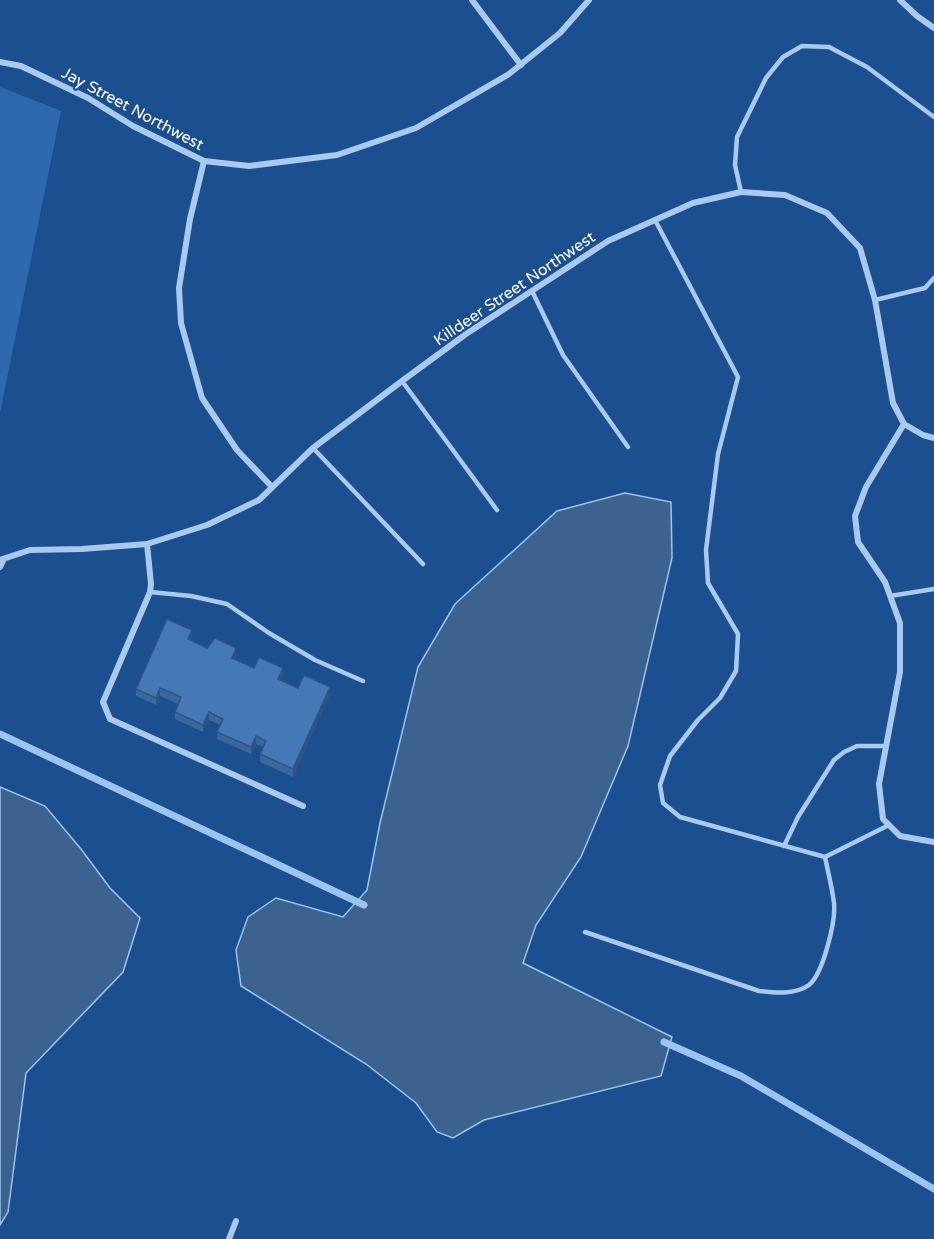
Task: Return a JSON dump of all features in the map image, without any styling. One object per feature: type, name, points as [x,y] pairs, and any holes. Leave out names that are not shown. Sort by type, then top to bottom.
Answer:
[{"type":"street","points":[[472,0],[521,65]]},
{"type":"street","name":"Jay Street Northwest","points":[[0,62],[21,66],[88,98],[133,126],[204,161],[249,166],[337,155],[416,128],[509,74],[560,33],[589,0]]},
{"type":"street","points":[[900,0],[934,28]]},
{"type":"street","points":[[204,161],[190,219],[179,288],[181,323],[202,398],[237,450],[272,487]]},
{"type":"street","name":"Killdeer Street Northwest","points":[[2,559],[30,550],[147,544],[207,525],[259,500],[313,448],[402,381],[466,334],[608,241],[693,203],[741,192],[785,195],[827,213],[860,248],[875,300],[893,403],[904,424]]},
{"type":"street","points":[[934,438],[923,435],[904,424],[867,487],[855,516],[858,542],[885,582],[900,623],[900,672],[879,784],[883,819],[900,836],[934,842]]},
{"type":"street","points":[[147,544],[150,592],[103,702],[110,719],[303,806]]},
{"type":"street","points":[[0,567],[2,559]]},
{"type":"street","points":[[229,1239],[236,1221]]},
{"type":"lane","points":[[741,192],[735,165],[737,137],[766,78],[783,57],[802,46],[829,46],[867,67],[934,117]]},
{"type":"lane","points":[[655,220],[738,377],[717,454],[706,550],[708,583],[738,634],[736,671],[720,698],[698,720],[670,756],[660,785],[663,803],[680,816],[825,857],[889,825]]},
{"type":"lane","points":[[875,300],[925,288],[934,278]]},
{"type":"lane","points":[[532,291],[563,355],[628,447]]},
{"type":"lane","points":[[402,381],[497,510]]},
{"type":"lane","points":[[313,448],[423,564]]},
{"type":"lane","points":[[890,596],[934,589]]},
{"type":"lane","points":[[150,592],[191,596],[227,604],[269,633],[315,660],[363,681]]},
{"type":"lane","points":[[784,846],[798,817],[834,760],[857,746],[886,746]]},
{"type":"lane","points":[[585,932],[759,991],[783,994],[808,986],[815,977],[828,946],[834,905],[825,857]]},
{"type":"shaded area","points":[[0,87],[61,111],[0,413]]},
{"type":"shaded area","points":[[625,493],[671,502],[672,558],[628,746],[581,857],[536,925],[523,963],[672,1037],[661,1076],[484,1120],[453,1138],[437,1132],[416,1103],[366,1064],[241,986],[236,950],[248,917],[276,898],[343,917],[367,890],[380,823],[418,667],[455,604],[557,511]]},
{"type":"shaded area","points":[[0,787],[45,806],[110,888],[140,918],[123,972],[26,1073],[8,1212],[0,1225]]},
{"type":"building","points":[[167,619],[192,630],[188,639],[207,648],[215,638],[236,648],[232,658],[254,668],[259,657],[283,668],[278,679],[298,688],[304,675],[330,687],[293,769],[260,754],[266,741],[256,736],[251,747],[217,732],[223,719],[209,712],[203,725],[175,712],[181,697],[160,688],[156,698],[136,689]]},
{"type":"waterway","points":[[0,734],[364,905]]},
{"type":"waterway","points":[[664,1042],[741,1076],[934,1189]]}]
